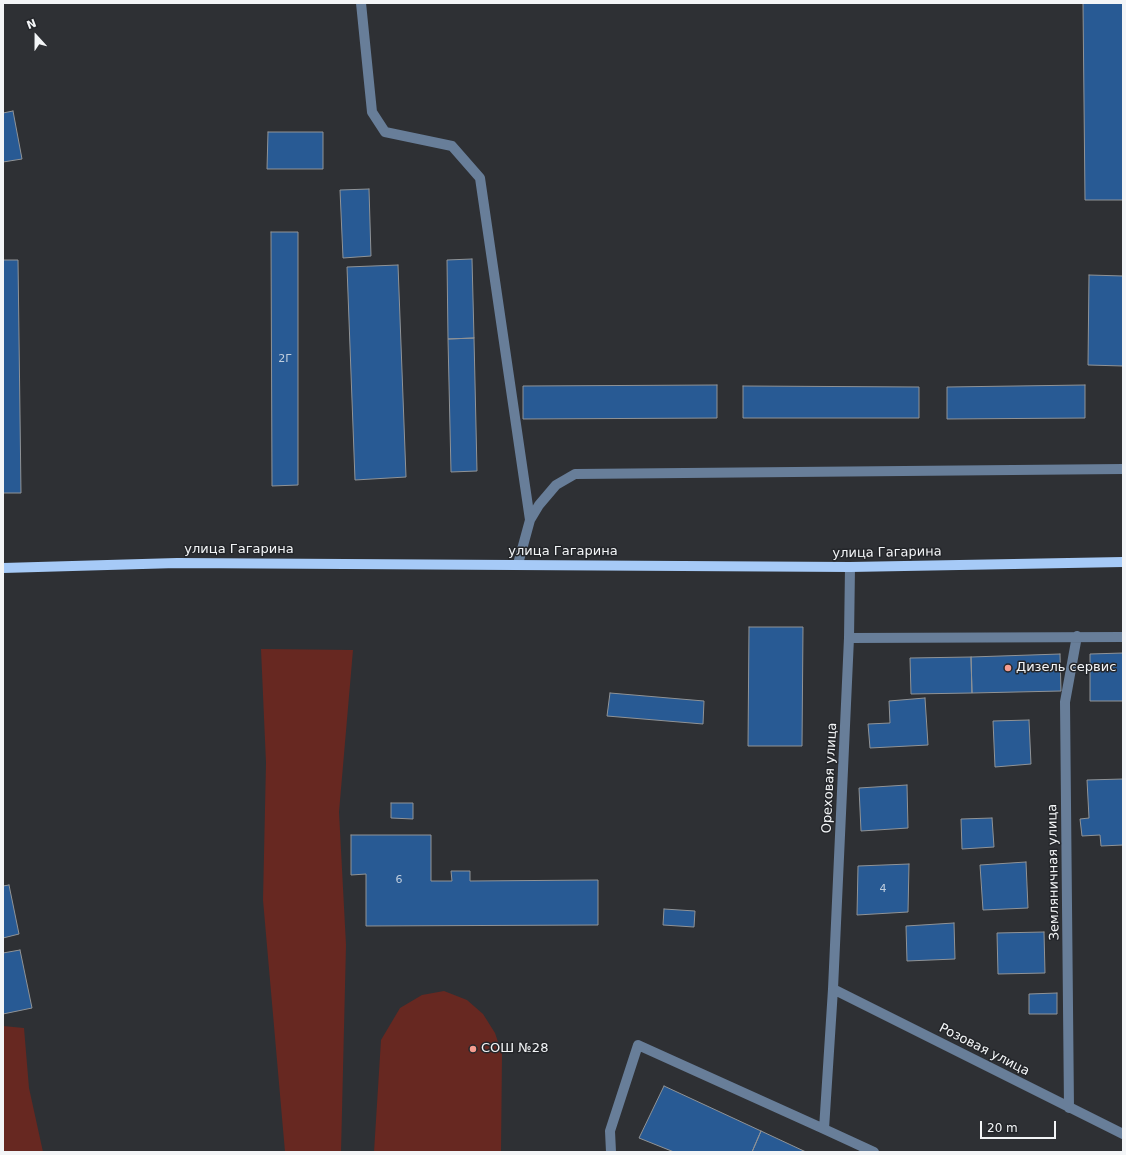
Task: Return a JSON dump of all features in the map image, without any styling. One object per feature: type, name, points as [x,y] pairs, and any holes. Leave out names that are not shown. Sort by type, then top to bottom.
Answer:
[{"type":"main road","name":"улица Гагарина","points":[[3,568],[177,563],[850,567],[1123,562]]},
{"type":"street","points":[[361,3],[372,112],[385,132],[452,146],[480,178],[530,520]]},
{"type":"street","points":[[518,564],[530,520],[539,505],[556,485],[575,474],[1123,469]]},
{"type":"street","name":"Ореховая улица","points":[[824,1129],[833,989],[849,638],[850,567]]},
{"type":"street","name":"Земляничная улица","points":[[1069,1108],[1065,702],[1077,636]]},
{"type":"street","points":[[849,638],[1123,637]]},
{"type":"street","name":"Розовая улица","points":[[833,989],[1123,1134]]},
{"type":"street","points":[[611,1152],[610,1131],[638,1045],[874,1152]]},
{"type":"shaded area","points":[[261,649],[353,650],[339,812],[346,945],[341,1152],[285,1152],[263,900],[266,763]]},
{"type":"shaded area","points":[[444,991],[467,1000],[483,1014],[495,1033],[502,1054],[501,1152],[374,1152],[381,1040],[400,1008],[422,995]]},
{"type":"shaded area","points":[[3,1026],[24,1028],[29,1088],[43,1152],[3,1152]]},
{"type":"building","points":[[1083,3],[1123,3],[1123,200],[1085,200]]},
{"type":"building","points":[[13,111],[22,159],[3,162],[3,113]]},
{"type":"building","points":[[268,132],[323,132],[323,169],[267,169]]},
{"type":"building","points":[[369,189],[371,256],[343,258],[340,190]]},
{"type":"building","points":[[271,232],[298,232],[298,485],[272,486]]},
{"type":"building","points":[[472,259],[474,338],[448,339],[447,260]]},
{"type":"building","points":[[3,260],[18,260],[21,493],[3,493]]},
{"type":"building","points":[[398,265],[406,477],[355,480],[347,267]]},
{"type":"building","points":[[1089,275],[1123,276],[1123,366],[1088,365]]},
{"type":"building","points":[[474,338],[477,471],[451,472],[448,339]]},
{"type":"building","points":[[717,385],[717,418],[523,419],[523,386]]},
{"type":"building","points":[[1085,385],[1085,418],[947,419],[947,387]]},
{"type":"building","points":[[743,386],[919,387],[919,418],[743,418]]},
{"type":"building","points":[[749,627],[803,627],[802,746],[748,746]]},
{"type":"building","points":[[1123,653],[1123,701],[1090,701],[1090,654]]},
{"type":"building","points":[[1060,654],[1061,691],[972,693],[971,657]]},
{"type":"building","points":[[971,657],[972,693],[911,694],[910,658]]},
{"type":"building","points":[[610,693],[704,701],[703,724],[607,716]]},
{"type":"building","points":[[925,698],[928,745],[870,748],[868,724],[890,723],[889,701]]},
{"type":"building","points":[[1029,720],[1031,764],[995,767],[993,721]]},
{"type":"building","points":[[1123,779],[1123,845],[1101,846],[1100,835],[1082,836],[1080,819],[1089,818],[1087,780]]},
{"type":"building","points":[[907,785],[908,828],[861,831],[859,788]]},
{"type":"building","points":[[391,803],[413,803],[413,819],[391,818]]},
{"type":"building","points":[[992,818],[994,847],[962,849],[961,819]]},
{"type":"building","points":[[351,835],[431,835],[431,881],[452,881],[451,871],[470,871],[470,881],[598,880],[598,925],[366,926],[366,874],[351,875]]},
{"type":"building","points":[[1026,862],[1028,908],[983,910],[980,865]]},
{"type":"building","points":[[909,864],[908,912],[857,915],[858,866]]},
{"type":"building","points":[[9,885],[19,934],[3,938],[3,886]]},
{"type":"building","points":[[664,909],[695,911],[694,927],[663,925]]},
{"type":"building","points":[[954,923],[955,959],[907,961],[906,926]]},
{"type":"building","points":[[1044,932],[1045,973],[998,974],[997,933]]},
{"type":"building","points":[[20,950],[32,1008],[3,1014],[3,953]]},
{"type":"building","points":[[1057,993],[1057,1014],[1029,1014],[1029,994]]},
{"type":"building","points":[[664,1086],[761,1131],[752,1152],[674,1152],[639,1138]]},
{"type":"building","points":[[761,1131],[806,1152],[752,1152]]},
{"type":"place","name":"Дизель сервис","points":[[1008,668]]},
{"type":"place","name":"СОШ №28","points":[[473,1049]]}]
